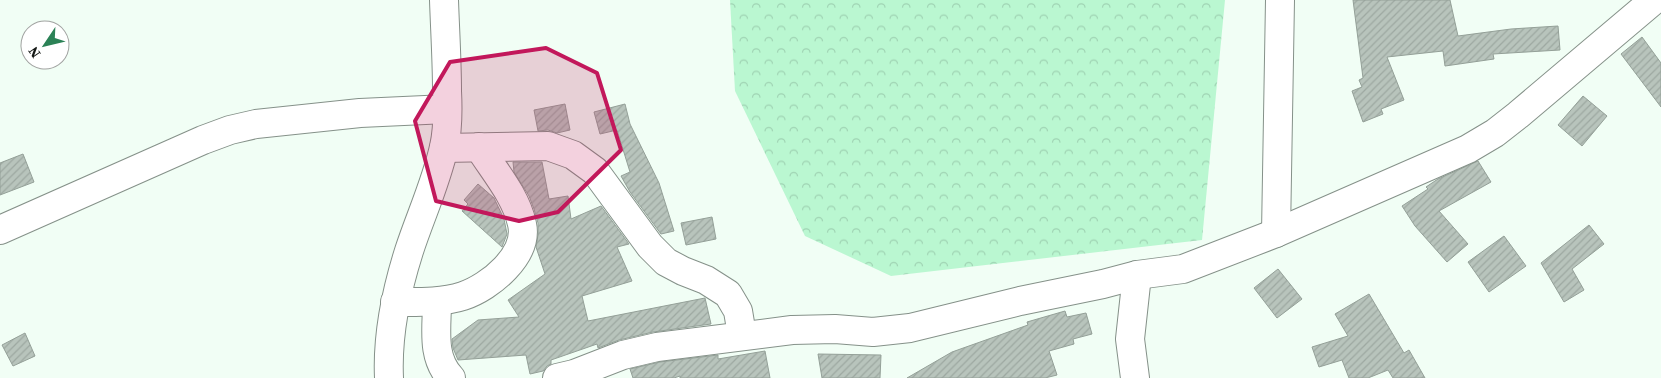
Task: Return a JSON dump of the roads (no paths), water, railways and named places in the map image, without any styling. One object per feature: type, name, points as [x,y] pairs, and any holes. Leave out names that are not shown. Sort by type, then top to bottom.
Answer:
[{"type":"street","points":[[389,378],[388,362],[395,302],[409,251],[428,200],[444,148],[447,130],[444,0]]},
{"type":"street","points":[[1276,233],[1280,0]]},
{"type":"street","points":[[557,378],[574,374],[623,355],[657,347],[792,330],[834,329],[873,332],[910,328],[1137,275],[1182,269],[1276,233],[1468,149],[1495,133],[1654,0]]},
{"type":"street","points":[[0,230],[202,140],[230,130],[256,124],[360,113],[448,109]]},
{"type":"street","points":[[444,148],[548,146],[573,155],[595,171],[650,246],[666,262],[706,280],[728,294],[738,311],[742,335]]},
{"type":"street","points":[[395,302],[437,302],[464,296],[488,282],[510,263],[521,246],[523,226],[517,206],[479,147]]},
{"type":"street","points":[[1135,378],[1130,339],[1137,275]]},
{"type":"street","points":[[437,302],[437,353],[442,367],[451,378]]}]
